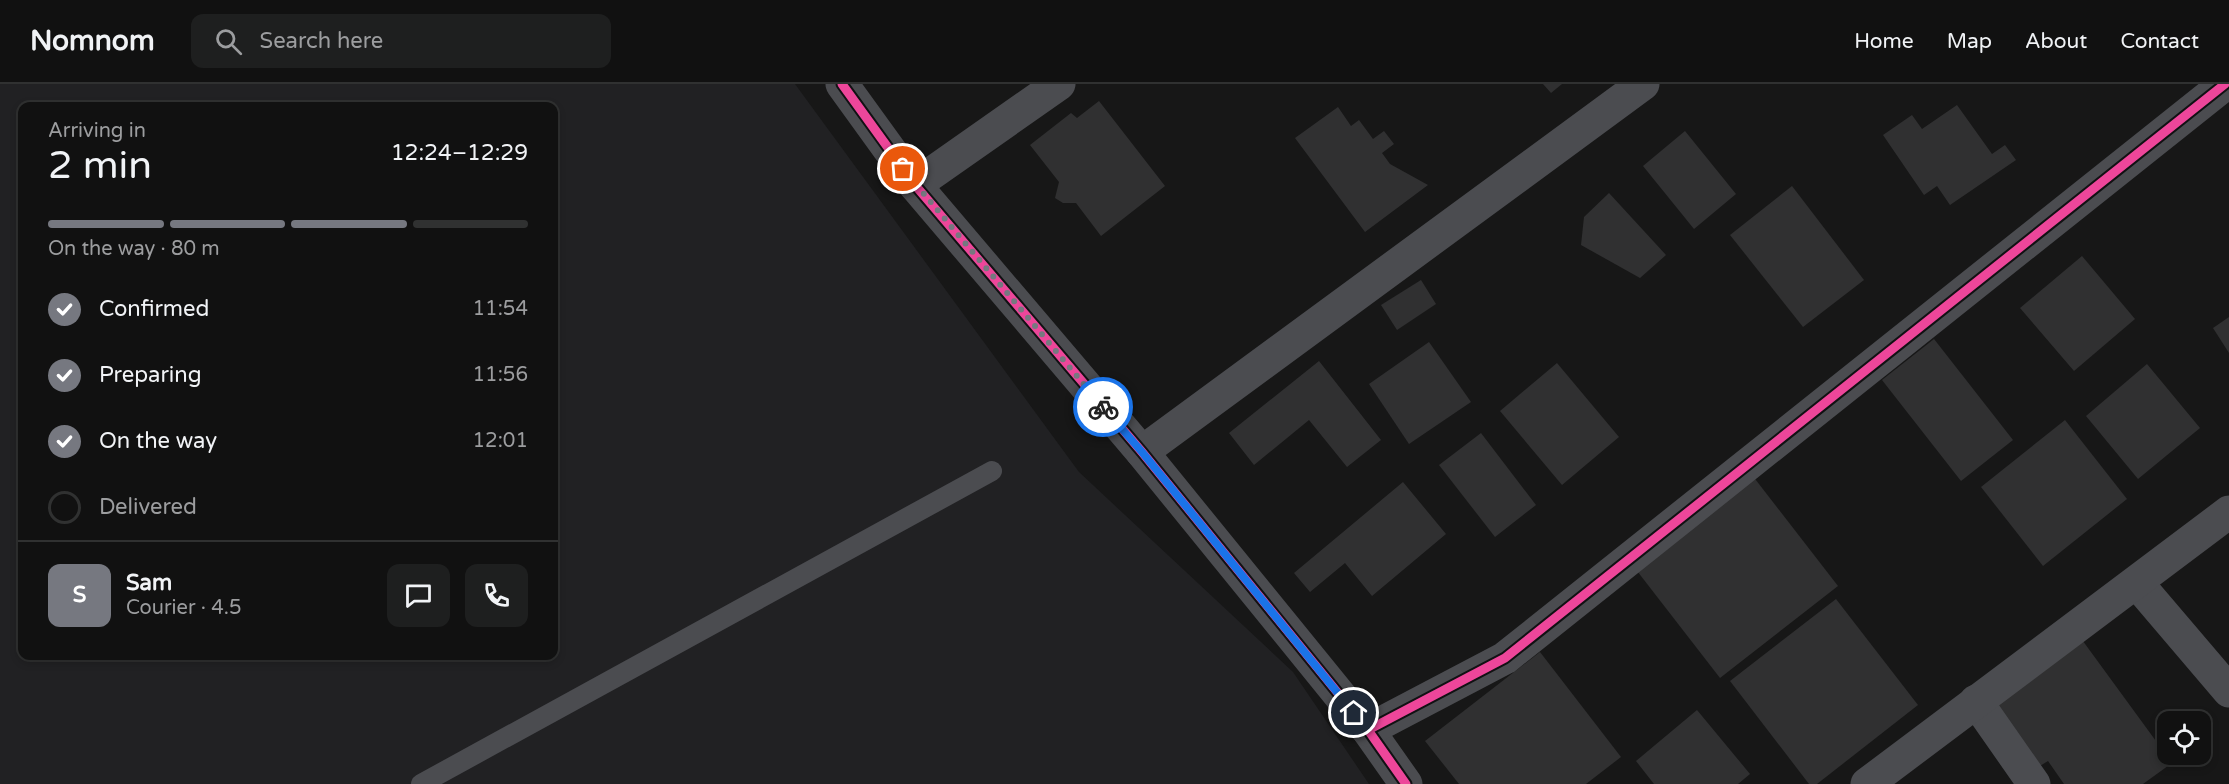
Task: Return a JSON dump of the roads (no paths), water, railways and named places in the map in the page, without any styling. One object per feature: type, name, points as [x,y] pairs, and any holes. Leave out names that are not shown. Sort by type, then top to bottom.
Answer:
[{"type":"street","points":[[842,84],[915,185],[1142,452],[1368,730],[1406,784]]},
{"type":"street","points":[[915,185],[1059,84]]},
{"type":"street","points":[[1142,452],[1643,84]]},
{"type":"street","points":[[1368,730],[1505,658],[2225,84]]},
{"type":"street","points":[[1867,784],[2229,512]]},
{"type":"street","points":[[2137,583],[2229,691]]},
{"type":"street","points":[[1976,701],[2034,784]]},
{"type":"lane","points":[[421,784],[992,471]]}]
